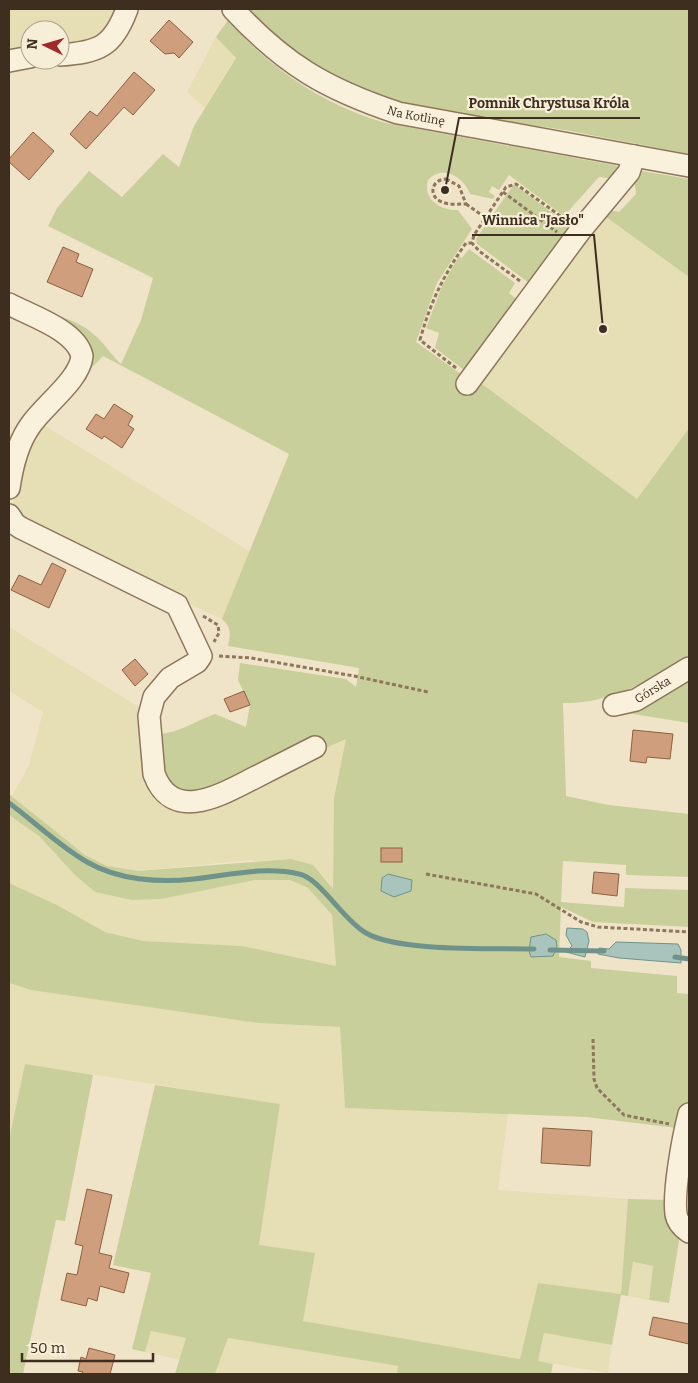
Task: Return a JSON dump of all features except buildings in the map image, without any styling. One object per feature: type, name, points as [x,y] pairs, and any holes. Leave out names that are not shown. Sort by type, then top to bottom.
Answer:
[{"type":"street","points":[[70,54],[87,52],[108,43],[118,31],[127,9]]},
{"type":"street","name":"Na Kotlinę","points":[[233,9],[253,30],[302,70],[355,99],[398,113],[689,166]]},
{"type":"street","points":[[469,381],[576,237],[629,172],[634,156]]},
{"type":"street","points":[[9,304],[69,335],[78,343],[82,356],[75,374],[26,433],[16,457],[9,488]]},
{"type":"street","points":[[11,526],[177,605],[201,656],[197,662],[170,678],[156,692],[150,708],[154,774],[158,783],[169,795],[190,802],[210,799],[315,747]]},
{"type":"street","name":"Górska","points":[[614,705],[624,704],[642,697],[689,668]]},
{"type":"street","points":[[688,1120],[677,1186],[676,1215],[681,1227],[689,1232]]},
{"type":"path","points":[[466,204],[461,190],[453,181],[442,179],[435,182],[434,195],[440,202],[466,204],[486,218]]},
{"type":"path","points":[[472,243],[474,235],[510,184],[516,184],[576,237]]},
{"type":"path","points":[[503,192],[576,237]]},
{"type":"path","points":[[469,381],[420,340],[429,307],[440,283],[466,243],[472,243],[479,251],[534,292]]},
{"type":"path","points":[[201,656],[251,658],[354,676],[428,692]]},
{"type":"path","points":[[426,874],[536,894],[573,918],[598,927],[689,932]]},
{"type":"path","points":[[593,1039],[594,1084],[620,1112],[629,1117],[688,1120]]},
{"type":"shaded area","points":[[9,9],[119,9],[106,36],[70,45],[70,20],[20,20],[20,52],[9,54]]},
{"type":"shaded area","points":[[216,37],[236,57],[205,108],[187,92]]},
{"type":"shaded area","points":[[602,213],[689,277],[689,428],[637,499],[478,381]]},
{"type":"shaded area","points":[[42,424],[251,552],[222,619],[94,559],[13,511],[15,486]]},
{"type":"shaded area","points":[[9,627],[142,709],[147,767],[256,779],[346,738],[334,798],[333,891],[326,879],[251,860],[138,871],[107,866],[85,855],[54,831],[12,796],[29,765],[43,712],[9,691]]},
{"type":"shaded area","points":[[9,815],[39,836],[74,874],[132,900],[160,899],[255,880],[290,880],[308,888],[332,915],[336,966],[242,946],[143,941],[105,932],[57,905],[9,883]]},
{"type":"shaded area","points":[[9,983],[32,990],[258,1023],[340,1027],[345,1108],[508,1114],[498,1190],[628,1199],[621,1295],[538,1283],[520,1359],[302,1321],[259,1245],[280,1104],[25,1064],[9,1140]]},
{"type":"shaded area","points":[[633,1262],[653,1266],[649,1300],[628,1296]]},
{"type":"shaded area","points":[[151,1331],[186,1338],[180,1360],[145,1352]]},
{"type":"shaded area","points":[[544,1333],[612,1345],[608,1373],[538,1361]]},
{"type":"shaded area","points":[[228,1338],[399,1366],[397,1374],[215,1374]]},
{"type":"green space","points":[[247,9],[689,9],[689,154],[565,130],[453,114],[389,101],[344,85],[279,41]]},
{"type":"green space","points":[[228,20],[244,38],[280,69],[320,96],[363,116],[386,123],[624,167],[615,179],[599,177],[564,216],[509,175],[499,190],[492,186],[489,192],[495,196],[493,199],[470,194],[463,182],[446,173],[434,175],[428,180],[427,187],[431,199],[446,209],[458,210],[472,229],[437,283],[416,342],[465,377],[462,382],[467,389],[470,388],[602,211],[605,209],[619,212],[636,194],[635,185],[628,182],[636,170],[689,179],[689,277],[602,214],[478,381],[637,499],[689,428],[689,655],[661,673],[629,689],[596,700],[563,703],[566,796],[609,805],[689,814],[689,877],[626,875],[626,865],[563,861],[561,902],[624,907],[625,888],[689,890],[689,927],[593,922],[561,907],[559,957],[591,961],[591,968],[677,976],[677,993],[689,994],[689,1099],[677,1128],[586,1117],[345,1108],[340,1027],[258,1023],[31,990],[9,983],[9,883],[57,905],[105,932],[143,941],[242,946],[336,966],[332,915],[308,888],[290,880],[255,880],[161,899],[132,900],[95,892],[74,874],[39,836],[9,815],[9,794],[85,855],[107,866],[138,871],[291,859],[313,865],[333,889],[334,798],[346,739],[323,749],[318,744],[204,795],[181,793],[166,787],[155,764],[155,729],[160,734],[167,733],[215,714],[246,727],[250,705],[238,680],[240,663],[346,679],[356,687],[359,668],[228,646],[230,631],[222,619],[289,454],[103,356],[70,390],[72,384],[85,368],[88,357],[86,348],[82,340],[75,334],[38,314],[62,317],[85,328],[98,338],[121,364],[141,320],[153,278],[48,226],[57,208],[89,171],[122,197],[163,154],[179,167],[194,126],[236,58],[216,37]]},
{"type":"green space","points":[[514,184],[575,230],[529,283],[477,244],[476,239]]},
{"type":"green space","points":[[469,249],[515,283],[509,293],[521,303],[468,373],[435,348],[439,333],[426,328],[442,286],[459,256],[462,258]]},
{"type":"green space","points":[[689,678],[689,723],[621,712]]},
{"type":"green space","points":[[25,1064],[93,1075],[65,1221],[56,1220],[23,1374],[9,1374],[9,1140]]},
{"type":"green space","points":[[155,1085],[280,1104],[259,1245],[315,1253],[303,1321],[520,1359],[538,1283],[621,1294],[628,1199],[670,1200],[680,1235],[669,1303],[649,1300],[653,1266],[633,1262],[628,1296],[621,1295],[612,1345],[544,1333],[538,1361],[553,1364],[551,1374],[397,1374],[398,1366],[228,1338],[215,1374],[175,1374],[186,1338],[151,1331],[145,1352],[132,1349],[151,1273],[113,1265]]},
{"type":"water","points":[[388,874],[412,880],[411,891],[394,897],[381,891],[382,878]]},
{"type":"water","points":[[567,928],[583,929],[587,932],[589,941],[585,957],[566,952],[572,946],[566,935]]},
{"type":"water","points":[[546,934],[556,940],[557,946],[553,956],[531,957],[529,951],[531,937]]},
{"type":"water","points":[[616,942],[678,944],[681,950],[681,963],[619,958],[598,954],[599,948],[609,949]]},
{"type":"waterway","points":[[9,803],[77,856],[112,873],[139,879],[167,881],[260,871],[299,874],[315,883],[357,927],[381,939],[447,948],[534,949]]},
{"type":"waterway","points":[[550,950],[604,951]]},
{"type":"waterway","points":[[675,957],[689,959]]},
{"type":"place","name":"Pomnik Chrystusa Króla","points":[[445,190]]},
{"type":"place","name":"Winnica \"Jasło\"","points":[[603,329]]}]
